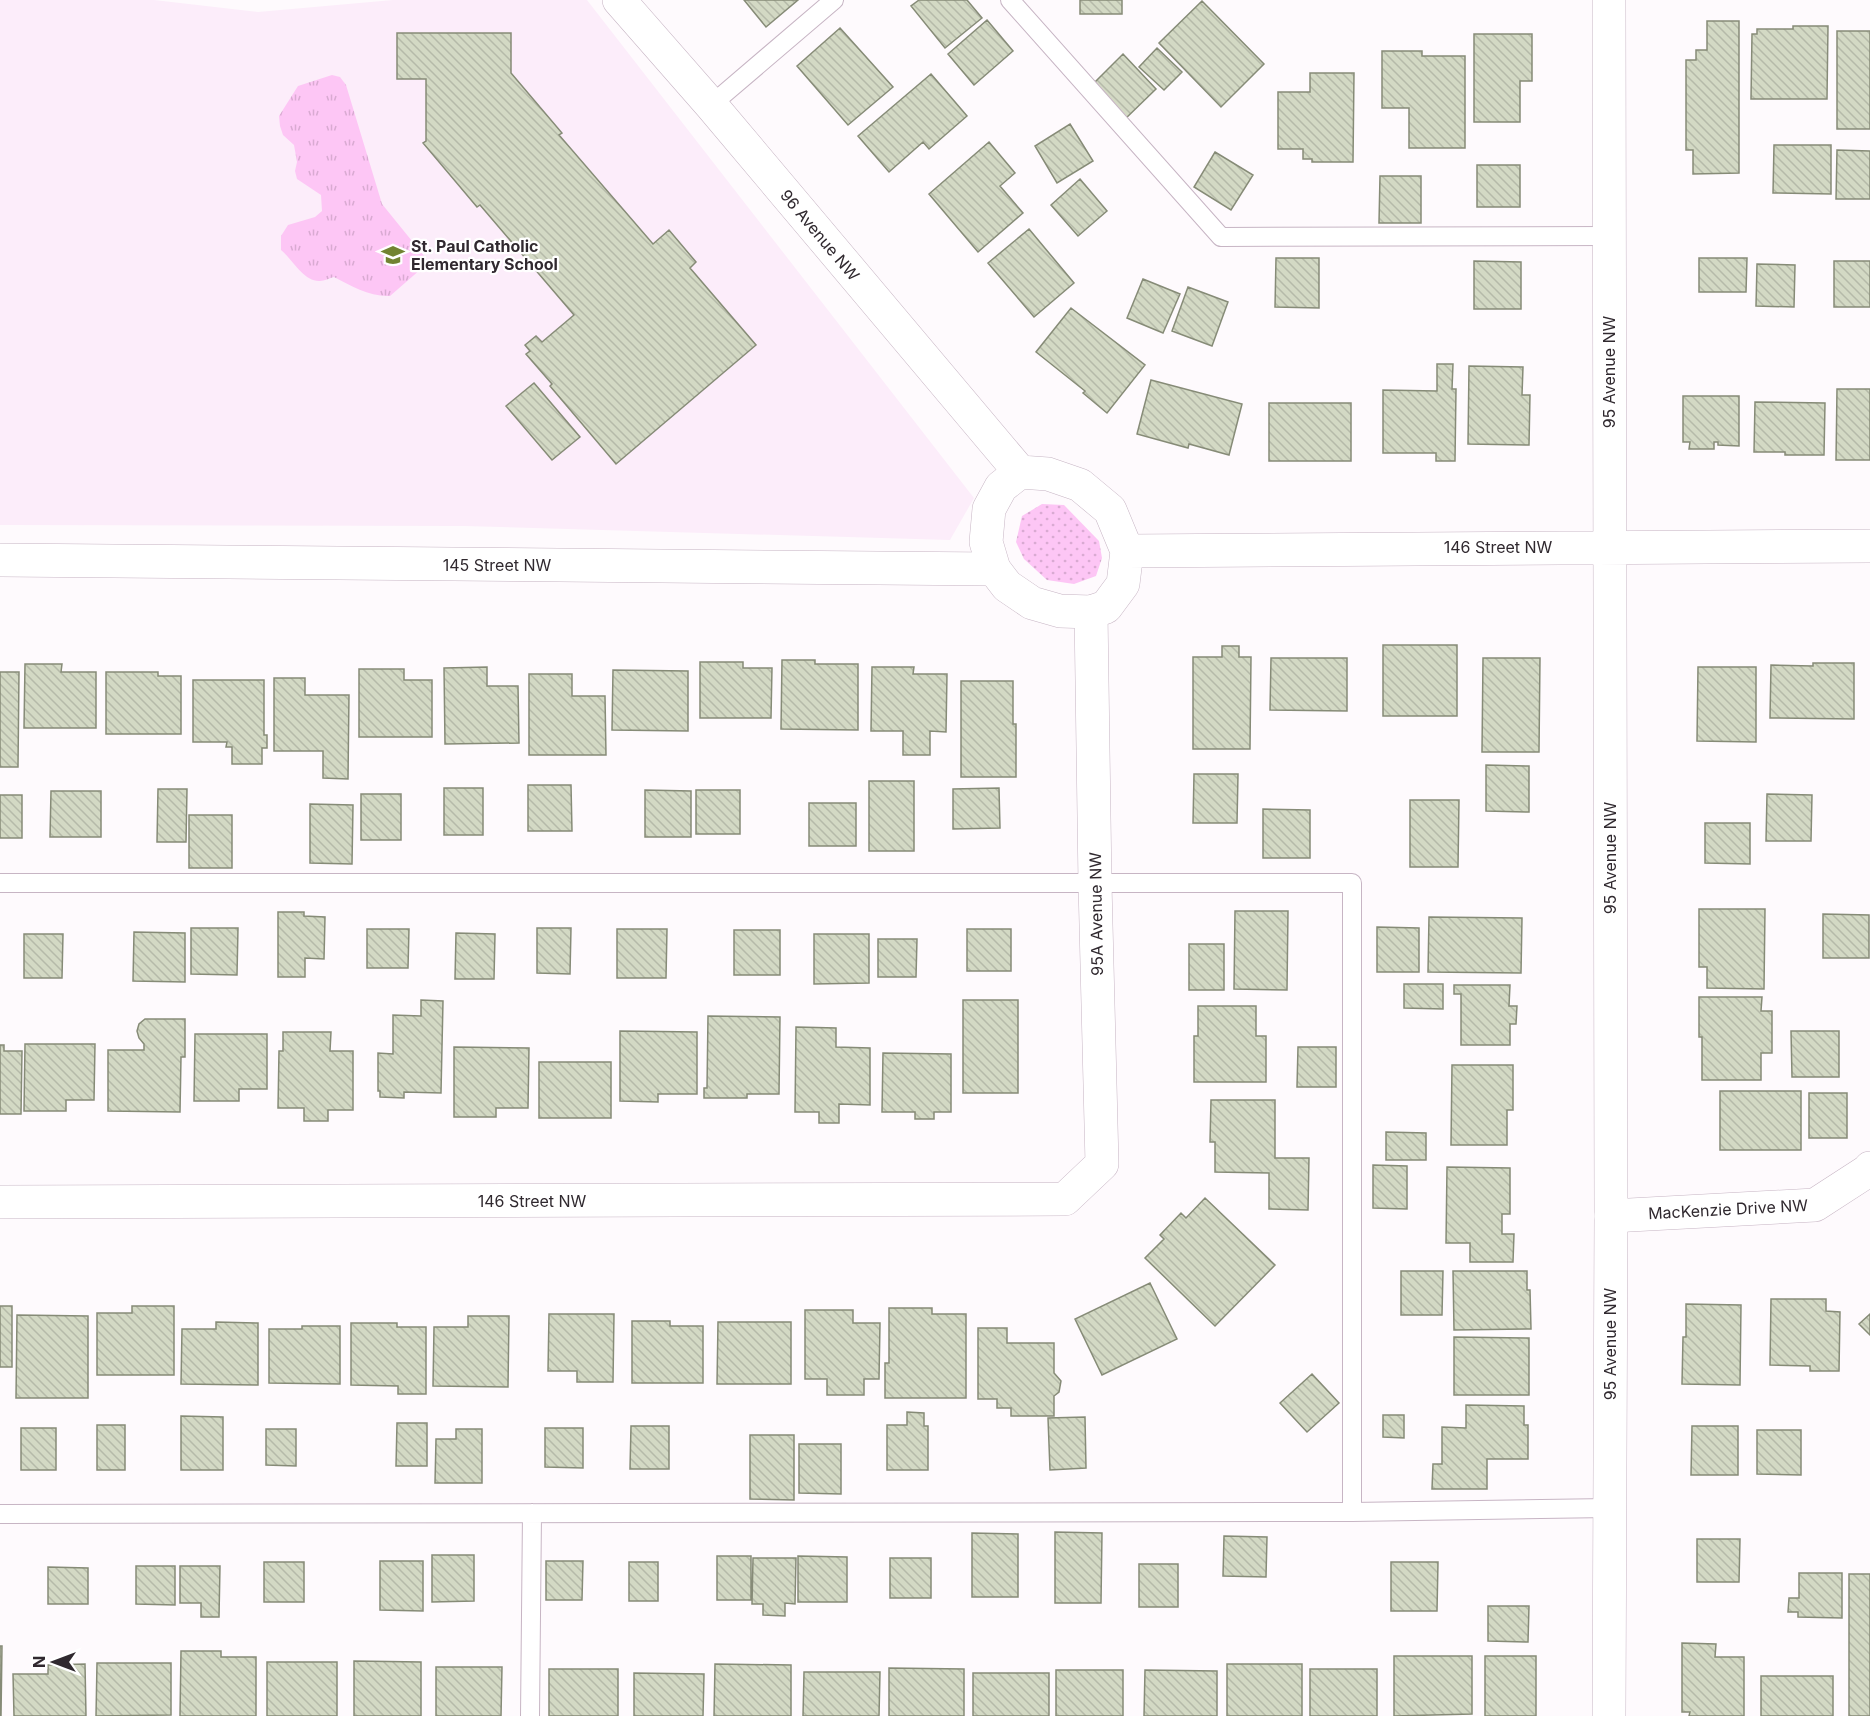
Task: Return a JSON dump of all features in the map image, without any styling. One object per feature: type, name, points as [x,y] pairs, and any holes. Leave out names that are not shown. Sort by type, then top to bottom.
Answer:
[{"type":"street","name":"96 Avenue NW","points":[[619,0],[711,105],[1020,472]]},
{"type":"street","name":"95 Avenue NW","points":[[1608,1716],[1611,1216],[1609,0]]},
{"type":"street","points":[[1020,472],[1048,474],[1080,484],[1110,510],[1127,551],[1123,584],[1106,607],[1091,612],[1060,611],[1032,603],[1007,586],[994,569],[986,542],[990,509],[1000,487],[1020,472]]},
{"type":"street","name":"146 Street NW","points":[[1127,551],[1870,546]]},
{"type":"street","name":"145 Street NW","points":[[0,561],[994,569]]},
{"type":"street","name":"95A Avenue NW","points":[[1065,1199],[1102,1164],[1091,612]]},
{"type":"street","name":"MacKenzie Drive NW","points":[[1611,1216],[1815,1205],[1869,1170],[1870,1167]]},
{"type":"street","name":"146 Street NW","points":[[0,1202],[1065,1199]]},
{"type":"lane","points":[[711,105],[834,0]]},
{"type":"lane","points":[[1010,0],[1221,237],[1610,236]]},
{"type":"lane","points":[[0,883],[1352,883],[1352,1512]]},
{"type":"lane","points":[[0,1514],[1352,1512],[1608,1508]]},
{"type":"lane","points":[[530,1716],[532,1513]]},
{"type":"shaded area","name":"St. Paul Catholic Elementary School","points":[[0,0],[154,0],[258,12],[393,0],[587,0],[974,498],[950,540],[464,526],[0,525]]},
{"type":"green space","points":[[332,75],[340,77],[346,85],[382,204],[429,262],[390,296],[368,293],[334,277],[322,281],[309,278],[281,250],[281,236],[288,225],[315,217],[322,211],[321,195],[297,179],[294,145],[283,135],[279,116],[298,86]]},
{"type":"green space","points":[[1042,504],[1064,505],[1099,541],[1102,558],[1096,576],[1074,584],[1047,580],[1024,559],[1016,542],[1022,516]]},
{"type":"building","points":[[744,0],[798,0],[766,27]]},
{"type":"building","points":[[919,0],[967,0],[982,18],[945,48],[911,6]]},
{"type":"building","points":[[1080,0],[1122,0],[1122,14],[1080,14]]},
{"type":"building","points":[[1202,1],[1264,64],[1221,107],[1159,43]]},
{"type":"building","points":[[987,20],[1013,51],[974,85],[948,54]]},
{"type":"building","points":[[1707,21],[1739,21],[1739,173],[1693,174],[1693,150],[1686,150],[1686,60],[1696,60],[1696,50],[1707,50]]},
{"type":"building","points":[[1793,26],[1828,26],[1827,99],[1751,99],[1752,34],[1757,34],[1757,29],[1793,29]]},
{"type":"building","points":[[840,28],[893,87],[848,125],[797,66]]},
{"type":"building","points":[[1837,31],[1870,31],[1870,129],[1837,129]]},
{"type":"building","points":[[397,33],[511,33],[511,73],[562,133],[559,135],[653,244],[669,230],[696,262],[690,268],[756,345],[616,464],[526,354],[530,351],[525,345],[536,336],[542,342],[574,315],[480,205],[477,207],[423,143],[426,141],[426,79],[397,79]]},
{"type":"building","points":[[1474,34],[1532,34],[1532,81],[1520,81],[1520,122],[1474,122]]},
{"type":"building","points":[[1157,48],[1182,72],[1164,90],[1139,67]]},
{"type":"building","points":[[1382,51],[1422,51],[1422,56],[1465,56],[1465,148],[1409,148],[1409,108],[1382,108]]},
{"type":"building","points":[[1123,54],[1156,89],[1122,122],[1089,88]]},
{"type":"building","points":[[1310,73],[1354,73],[1353,162],[1312,162],[1312,159],[1303,159],[1303,149],[1278,149],[1278,92],[1310,92]]},
{"type":"building","points":[[931,74],[967,116],[929,149],[923,142],[889,172],[858,136]]},
{"type":"building","points":[[1070,124],[1093,161],[1057,183],[1035,146]]},
{"type":"building","points":[[989,142],[1015,173],[1000,186],[1023,213],[978,252],[929,194]]},
{"type":"building","points":[[1774,145],[1831,145],[1831,194],[1773,193]]},
{"type":"building","points":[[1837,150],[1870,151],[1870,199],[1836,199]]},
{"type":"building","points":[[1215,152],[1253,175],[1231,210],[1194,187]]},
{"type":"building","points":[[1477,165],[1520,165],[1520,207],[1477,207]]},
{"type":"building","points":[[1380,176],[1421,176],[1421,223],[1379,223]]},
{"type":"building","points":[[1080,179],[1107,211],[1078,236],[1051,205]]},
{"type":"building","points":[[1029,229],[1074,283],[1034,317],[988,263]]},
{"type":"building","points":[[1276,258],[1319,258],[1319,308],[1275,307]]},
{"type":"building","points":[[1699,258],[1747,258],[1746,292],[1699,292]]},
{"type":"building","points":[[1474,261],[1521,262],[1521,309],[1474,309]]},
{"type":"building","points":[[1834,261],[1870,261],[1870,307],[1834,307]]},
{"type":"building","points":[[1757,264],[1795,265],[1794,307],[1756,306]]},
{"type":"building","points":[[1143,279],[1180,294],[1163,333],[1127,318]]},
{"type":"building","points":[[1188,287],[1228,302],[1212,346],[1172,331]]},
{"type":"building","points":[[1071,308],[1145,365],[1107,413],[1083,393],[1085,391],[1036,352]]},
{"type":"building","points":[[1437,364],[1453,364],[1452,389],[1456,389],[1455,461],[1436,461],[1436,453],[1383,453],[1383,390],[1437,391]]},
{"type":"building","points":[[1469,366],[1523,367],[1522,395],[1530,395],[1529,445],[1468,444]]},
{"type":"building","points":[[1151,380],[1242,404],[1229,455],[1189,444],[1188,448],[1137,434]]},
{"type":"building","points":[[534,383],[580,437],[552,460],[506,406]]},
{"type":"building","points":[[1837,389],[1870,389],[1870,460],[1836,460]]},
{"type":"building","points":[[1683,396],[1739,396],[1739,446],[1718,445],[1718,442],[1714,442],[1714,449],[1689,449],[1690,442],[1683,442]]},
{"type":"building","points":[[1755,402],[1825,403],[1824,455],[1754,452]]},
{"type":"building","points":[[1269,403],[1351,403],[1351,461],[1269,461]]},
{"type":"building","points":[[1383,645],[1457,645],[1457,716],[1383,716]]},
{"type":"building","points":[[1222,646],[1239,646],[1239,657],[1251,657],[1250,749],[1193,749],[1193,657],[1222,657]]},
{"type":"building","points":[[1271,658],[1347,658],[1347,711],[1270,710]]},
{"type":"building","points":[[1483,658],[1540,658],[1539,752],[1482,752]]},
{"type":"building","points":[[782,660],[815,660],[815,664],[858,664],[858,730],[781,729]]},
{"type":"building","points":[[700,662],[743,662],[743,668],[772,668],[771,718],[700,718]]},
{"type":"building","points":[[1813,663],[1854,663],[1854,719],[1770,718],[1771,665],[1813,666]]},
{"type":"building","points":[[25,664],[62,664],[61,672],[96,672],[96,728],[24,728]]},
{"type":"building","points":[[487,667],[487,686],[518,686],[519,743],[445,744],[444,668]]},
{"type":"building","points":[[872,667],[914,667],[913,674],[947,674],[946,732],[930,731],[930,755],[903,755],[903,731],[871,731]]},
{"type":"building","points":[[1698,667],[1756,667],[1756,742],[1697,741]]},
{"type":"building","points":[[359,669],[404,669],[404,680],[432,680],[432,737],[359,737]]},
{"type":"building","points":[[613,670],[688,671],[688,731],[612,730]]},
{"type":"building","points":[[0,672],[19,672],[18,767],[0,767]]},
{"type":"building","points":[[106,672],[158,672],[158,676],[181,676],[181,734],[106,734]]},
{"type":"building","points":[[529,674],[572,674],[572,696],[605,696],[606,755],[529,755]]},
{"type":"building","points":[[274,678],[305,678],[305,695],[349,695],[348,779],[323,778],[323,751],[274,751]]},
{"type":"building","points":[[193,680],[264,680],[264,735],[267,735],[267,748],[262,748],[262,764],[232,764],[232,747],[226,747],[227,742],[193,742]]},
{"type":"building","points":[[961,681],[1013,681],[1016,777],[961,777]]},
{"type":"building","points":[[1486,765],[1529,766],[1529,812],[1486,811]]},
{"type":"building","points":[[1194,774],[1238,774],[1237,823],[1193,823]]},
{"type":"building","points":[[869,781],[914,781],[914,851],[869,851]]},
{"type":"building","points":[[528,785],[571,785],[572,831],[528,831]]},
{"type":"building","points":[[444,788],[483,788],[483,835],[444,835]]},
{"type":"building","points":[[999,788],[1000,828],[953,829],[953,789]]},
{"type":"building","points":[[158,789],[187,789],[186,842],[157,842]]},
{"type":"building","points":[[645,790],[691,791],[691,837],[645,837]]},
{"type":"building","points":[[696,790],[740,790],[740,834],[696,834]]},
{"type":"building","points":[[51,791],[101,791],[101,837],[50,837]]},
{"type":"building","points":[[361,794],[401,794],[401,840],[361,840]]},
{"type":"building","points":[[1767,794],[1812,795],[1811,841],[1766,841]]},
{"type":"building","points":[[0,795],[22,795],[22,838],[0,838]]},
{"type":"building","points":[[1410,800],[1459,800],[1458,867],[1410,867]]},
{"type":"building","points":[[809,803],[856,803],[856,846],[809,846]]},
{"type":"building","points":[[310,804],[353,805],[352,864],[310,863]]},
{"type":"building","points":[[1263,809],[1310,810],[1310,858],[1263,858]]},
{"type":"building","points":[[189,815],[232,815],[232,868],[189,868]]},
{"type":"building","points":[[1705,823],[1750,823],[1750,864],[1705,863]]},
{"type":"building","points":[[1699,909],[1765,909],[1764,989],[1707,988],[1707,967],[1699,967]]},
{"type":"building","points":[[1235,911],[1288,911],[1287,990],[1234,989]]},
{"type":"building","points":[[278,912],[304,912],[304,916],[325,917],[324,959],[305,958],[305,977],[278,977]]},
{"type":"building","points":[[1823,914],[1869,915],[1869,958],[1823,958]]},
{"type":"building","points":[[1429,917],[1522,918],[1521,973],[1428,972]]},
{"type":"building","points":[[1377,927],[1419,928],[1419,972],[1377,972]]},
{"type":"building","points":[[191,928],[238,928],[237,975],[191,974]]},
{"type":"building","points":[[537,928],[571,928],[570,974],[537,973]]},
{"type":"building","points":[[367,929],[409,929],[408,968],[367,968]]},
{"type":"building","points":[[617,929],[667,929],[666,978],[617,978]]},
{"type":"building","points":[[967,929],[1011,929],[1011,971],[967,971]]},
{"type":"building","points":[[734,930],[780,930],[780,975],[734,975]]},
{"type":"building","points":[[134,932],[185,933],[185,982],[133,981]]},
{"type":"building","points":[[456,933],[495,934],[494,979],[455,979]]},
{"type":"building","points":[[24,934],[63,934],[62,978],[24,978]]},
{"type":"building","points":[[814,934],[869,934],[869,983],[814,984]]},
{"type":"building","points":[[878,939],[917,939],[916,977],[878,977]]},
{"type":"building","points":[[1189,944],[1224,944],[1224,990],[1189,990]]},
{"type":"building","points":[[1404,984],[1443,984],[1443,1009],[1404,1008]]},
{"type":"building","points":[[1454,985],[1510,985],[1509,1006],[1517,1006],[1516,1024],[1510,1024],[1510,1045],[1461,1045],[1461,994],[1454,994]]},
{"type":"building","points":[[1699,997],[1762,997],[1761,1011],[1772,1011],[1772,1053],[1761,1053],[1761,1080],[1702,1080]]},
{"type":"building","points":[[421,1000],[443,1001],[441,1093],[404,1092],[404,1098],[380,1097],[378,1053],[393,1054],[393,1015],[421,1016]]},
{"type":"building","points":[[963,1000],[1018,1000],[1018,1093],[963,1093]]},
{"type":"building","points":[[1198,1006],[1256,1006],[1256,1036],[1266,1036],[1266,1082],[1194,1082],[1194,1036],[1198,1036]]},
{"type":"building","points":[[708,1016],[780,1017],[779,1094],[747,1094],[747,1098],[704,1098],[704,1088],[707,1088]]},
{"type":"building","points":[[145,1019],[185,1019],[185,1057],[181,1057],[180,1112],[108,1111],[108,1050],[144,1050],[144,1044],[137,1031],[139,1024]]},
{"type":"building","points":[[796,1027],[836,1028],[836,1047],[870,1048],[870,1105],[839,1104],[839,1123],[819,1123],[819,1112],[795,1112]]},
{"type":"building","points":[[620,1031],[697,1032],[697,1094],[658,1094],[658,1102],[620,1101]]},
{"type":"building","points":[[1791,1031],[1839,1031],[1839,1077],[1792,1077]]},
{"type":"building","points":[[283,1032],[331,1032],[330,1051],[353,1051],[353,1110],[328,1110],[328,1121],[304,1121],[304,1108],[278,1108],[279,1051],[283,1051]]},
{"type":"building","points":[[195,1034],[267,1034],[267,1089],[239,1089],[239,1101],[194,1101]]},
{"type":"building","points":[[25,1044],[95,1044],[94,1100],[66,1100],[66,1111],[24,1111]]},
{"type":"building","points":[[0,1045],[4,1045],[4,1051],[22,1051],[21,1114],[0,1114]]},
{"type":"building","points":[[454,1047],[529,1048],[528,1108],[496,1108],[496,1117],[454,1117]]},
{"type":"building","points":[[1298,1047],[1336,1047],[1336,1087],[1297,1087]]},
{"type":"building","points":[[883,1053],[951,1054],[951,1112],[934,1112],[934,1119],[915,1119],[915,1112],[882,1112]]},
{"type":"building","points":[[539,1062],[611,1062],[611,1118],[539,1118]]},
{"type":"building","points":[[1452,1065],[1513,1065],[1513,1110],[1507,1110],[1507,1145],[1451,1145]]},
{"type":"building","points":[[1720,1091],[1801,1091],[1801,1150],[1720,1150]]},
{"type":"building","points":[[1809,1093],[1847,1093],[1847,1138],[1809,1138]]},
{"type":"building","points":[[1211,1100],[1275,1100],[1275,1158],[1309,1158],[1308,1210],[1269,1209],[1269,1173],[1215,1172],[1215,1142],[1210,1142]]},
{"type":"building","points":[[1386,1132],[1426,1133],[1426,1160],[1386,1160]]},
{"type":"building","points":[[1373,1165],[1407,1166],[1407,1209],[1373,1208]]},
{"type":"building","points":[[1447,1167],[1510,1168],[1510,1214],[1502,1214],[1502,1234],[1514,1234],[1513,1262],[1470,1262],[1470,1243],[1446,1243]]},
{"type":"building","points":[[1205,1198],[1275,1265],[1215,1326],[1145,1258],[1164,1239],[1160,1235],[1181,1213],[1186,1218]]},
{"type":"building","points":[[1401,1271],[1443,1271],[1442,1315],[1401,1315]]},
{"type":"building","points":[[1453,1271],[1527,1271],[1531,1329],[1454,1330]]},
{"type":"building","points":[[1150,1283],[1177,1339],[1102,1375],[1075,1319]]},
{"type":"building","points":[[1771,1299],[1826,1299],[1826,1311],[1840,1312],[1839,1371],[1810,1371],[1810,1366],[1770,1365]]},
{"type":"building","points":[[1686,1304],[1741,1305],[1740,1385],[1682,1384]]},
{"type":"building","points":[[0,1306],[12,1306],[12,1367],[0,1367]]},
{"type":"building","points":[[132,1306],[174,1306],[174,1375],[97,1375],[97,1313],[132,1313]]},
{"type":"building","points":[[889,1308],[932,1308],[932,1314],[966,1314],[966,1398],[885,1398],[885,1363],[889,1363]]},
{"type":"building","points":[[805,1310],[853,1310],[853,1323],[880,1323],[879,1379],[864,1379],[864,1395],[827,1395],[827,1379],[805,1379]]},
{"type":"building","points":[[549,1314],[614,1314],[613,1382],[577,1382],[577,1371],[548,1371]]},
{"type":"building","points":[[1870,1314],[1870,1335],[1859,1324]]},
{"type":"building","points":[[17,1315],[88,1316],[88,1398],[16,1398]]},
{"type":"building","points":[[468,1316],[509,1316],[508,1387],[433,1386],[434,1327],[468,1327]]},
{"type":"building","points":[[632,1321],[670,1321],[670,1326],[703,1326],[703,1383],[632,1383]]},
{"type":"building","points":[[216,1322],[258,1323],[258,1385],[181,1384],[182,1329],[216,1329]]},
{"type":"building","points":[[718,1322],[791,1322],[791,1384],[717,1384]]},
{"type":"building","points":[[351,1323],[397,1323],[397,1327],[426,1327],[426,1394],[398,1394],[398,1386],[351,1385]]},
{"type":"building","points":[[302,1326],[340,1326],[340,1384],[269,1383],[269,1329],[302,1329]]},
{"type":"building","points":[[978,1328],[1007,1328],[1007,1343],[1054,1343],[1054,1373],[1061,1381],[1059,1392],[1054,1396],[1054,1416],[1011,1416],[1011,1408],[997,1408],[997,1399],[978,1399]]},
{"type":"building","points":[[1454,1337],[1529,1338],[1529,1395],[1454,1395]]},
{"type":"building","points":[[1312,1374],[1339,1403],[1307,1432],[1280,1403]]},
{"type":"building","points":[[1466,1405],[1524,1406],[1524,1425],[1528,1425],[1528,1459],[1487,1459],[1487,1489],[1432,1489],[1433,1464],[1442,1464],[1442,1427],[1466,1428]]},
{"type":"building","points":[[907,1412],[924,1413],[924,1426],[928,1426],[928,1470],[887,1470],[887,1425],[907,1425]]},
{"type":"building","points":[[1383,1415],[1404,1415],[1404,1438],[1383,1437]]},
{"type":"building","points":[[181,1416],[223,1417],[223,1470],[181,1470]]},
{"type":"building","points":[[1085,1417],[1086,1468],[1050,1470],[1048,1418]]},
{"type":"building","points":[[397,1423],[427,1423],[427,1466],[396,1466]]},
{"type":"building","points":[[97,1425],[125,1425],[125,1470],[97,1470]]},
{"type":"building","points":[[631,1426],[669,1426],[669,1469],[630,1469]]},
{"type":"building","points":[[1692,1426],[1738,1426],[1738,1475],[1691,1475]]},
{"type":"building","points":[[21,1428],[56,1428],[56,1470],[21,1470]]},
{"type":"building","points":[[545,1428],[583,1428],[583,1468],[545,1467]]},
{"type":"building","points":[[266,1429],[296,1429],[296,1466],[266,1465]]},
{"type":"building","points":[[456,1429],[482,1429],[482,1483],[435,1483],[436,1439],[456,1439]]},
{"type":"building","points":[[1757,1430],[1801,1430],[1801,1475],[1757,1474]]},
{"type":"building","points":[[750,1435],[794,1435],[794,1500],[750,1499]]},
{"type":"building","points":[[799,1444],[841,1444],[841,1494],[799,1493]]},
{"type":"building","points":[[1055,1532],[1102,1533],[1101,1603],[1055,1603]]},
{"type":"building","points":[[972,1533],[1018,1534],[1018,1597],[972,1597]]},
{"type":"building","points":[[1224,1536],[1267,1537],[1266,1577],[1223,1576]]},
{"type":"building","points":[[1697,1539],[1740,1539],[1739,1582],[1697,1582]]},
{"type":"building","points":[[432,1555],[474,1555],[474,1601],[432,1602]]},
{"type":"building","points":[[717,1556],[751,1556],[751,1600],[717,1600]]},
{"type":"building","points":[[798,1556],[847,1557],[847,1602],[798,1602]]},
{"type":"building","points":[[753,1558],[796,1558],[795,1604],[785,1603],[785,1616],[763,1615],[763,1604],[752,1604]]},
{"type":"building","points":[[890,1558],[931,1558],[931,1598],[890,1598]]},
{"type":"building","points":[[380,1561],[423,1561],[423,1611],[380,1610]]},
{"type":"building","points":[[546,1561],[583,1561],[582,1600],[546,1600]]},
{"type":"building","points":[[264,1562],[304,1562],[304,1602],[264,1602]]},
{"type":"building","points":[[629,1562],[658,1562],[658,1601],[629,1601]]},
{"type":"building","points":[[1391,1562],[1438,1562],[1437,1611],[1391,1611]]},
{"type":"building","points":[[1139,1564],[1178,1564],[1178,1607],[1139,1607]]},
{"type":"building","points":[[136,1566],[175,1566],[175,1605],[136,1604]]},
{"type":"building","points":[[180,1566],[220,1566],[219,1617],[201,1617],[201,1603],[180,1603]]},
{"type":"building","points":[[48,1567],[88,1568],[88,1604],[48,1604]]},
{"type":"building","points":[[1799,1573],[1842,1573],[1842,1618],[1798,1617],[1798,1612],[1788,1612],[1789,1598],[1799,1598]]},
{"type":"building","points":[[1849,1574],[1870,1574],[1870,1716],[1849,1716]]},
{"type":"building","points":[[1488,1606],[1529,1606],[1528,1642],[1488,1641]]},
{"type":"building","points":[[1682,1643],[1716,1644],[1715,1657],[1744,1657],[1744,1716],[1689,1716],[1690,1712],[1682,1712]]},
{"type":"building","points":[[0,1646],[2,1646],[1,1716],[0,1716]]},
{"type":"building","points":[[181,1651],[221,1651],[221,1657],[256,1657],[256,1716],[180,1716]]},
{"type":"building","points":[[1394,1656],[1472,1656],[1472,1714],[1394,1716]]},
{"type":"building","points":[[1485,1656],[1536,1656],[1536,1716],[1485,1716]]},
{"type":"building","points":[[354,1661],[421,1662],[421,1716],[354,1716]]},
{"type":"building","points":[[267,1662],[337,1662],[337,1716],[267,1716]]},
{"type":"building","points":[[97,1663],[171,1663],[171,1715],[96,1716]]},
{"type":"building","points":[[85,1664],[86,1716],[14,1716],[13,1674],[48,1674],[48,1665]]},
{"type":"building","points":[[715,1664],[791,1665],[791,1716],[714,1716]]},
{"type":"building","points":[[1227,1664],[1302,1664],[1302,1716],[1227,1716]]},
{"type":"building","points":[[436,1667],[502,1667],[501,1716],[436,1716]]},
{"type":"building","points":[[889,1668],[964,1669],[964,1716],[889,1716]]},
{"type":"building","points":[[549,1669],[618,1669],[618,1716],[549,1716]]},
{"type":"building","points":[[1310,1669],[1377,1669],[1377,1716],[1310,1716]]},
{"type":"building","points":[[1056,1670],[1123,1670],[1123,1716],[1056,1716]]},
{"type":"building","points":[[1145,1670],[1217,1671],[1217,1716],[1144,1716]]},
{"type":"building","points":[[804,1672],[880,1672],[879,1716],[803,1716]]},
{"type":"building","points":[[634,1673],[704,1674],[703,1716],[634,1716]]},
{"type":"building","points":[[973,1673],[1049,1673],[1049,1716],[973,1716]]},
{"type":"building","points":[[1761,1676],[1833,1676],[1833,1716],[1761,1716]]},
{"type":"place","name":"St. Paul Catholic Elementary School","points":[[393,255]]}]
